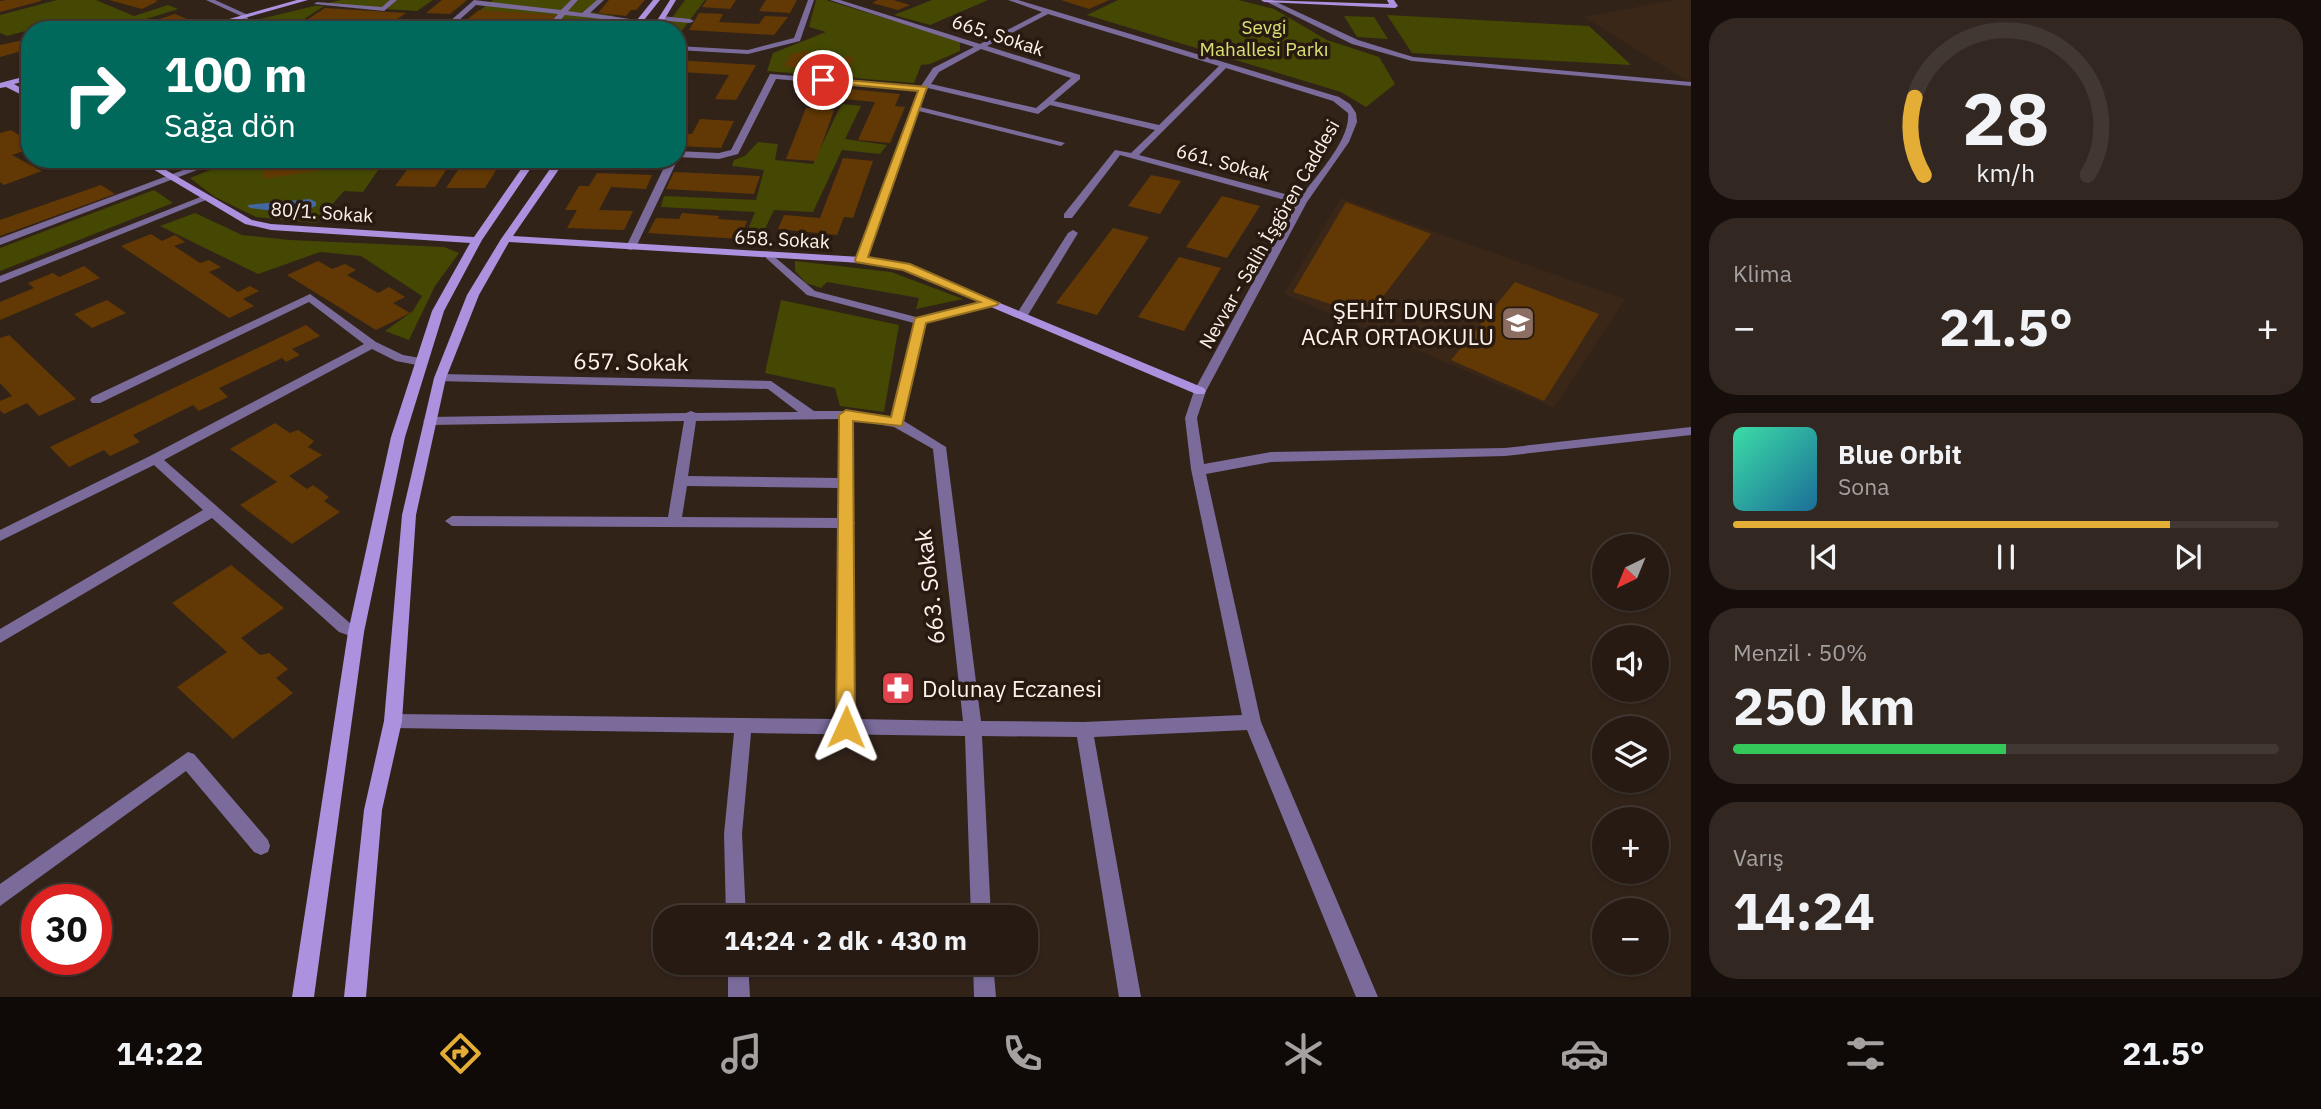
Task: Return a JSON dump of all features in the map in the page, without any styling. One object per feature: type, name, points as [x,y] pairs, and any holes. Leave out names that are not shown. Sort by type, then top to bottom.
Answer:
[{"type":"street","points":[[209,0],[244,15]]},
{"type":"street","points":[[224,21],[305,0]]},
{"type":"street","points":[[317,4],[384,9],[394,0]]},
{"type":"street","points":[[556,21],[575,0]]},
{"type":"street","points":[[584,15],[600,0]]},
{"type":"street","points":[[453,21],[476,1],[546,9],[563,14],[639,21],[657,0]]},
{"type":"street","points":[[659,21],[673,0]]},
{"type":"street","points":[[686,49],[748,52],[797,39],[811,0]]},
{"type":"street","name":"665. Sokak","points":[[833,0],[1077,77],[1048,102]]},
{"type":"street","name":"Nevvar - Salih İşgören Caddesi","points":[[1012,0],[1336,99],[1352,113],[1353,122],[1345,142],[1302,202],[1200,391],[1191,418],[1198,469],[1252,722],[1367,997]]},
{"type":"street","points":[[1264,0],[1395,6],[1390,0]]},
{"type":"street","points":[[1269,1],[1355,42],[1412,59],[1691,84]]},
{"type":"street","points":[[861,260],[915,108],[936,70],[1048,11]]},
{"type":"street","points":[[244,15],[245,21]]},
{"type":"street","points":[[661,18],[690,21]]},
{"type":"street","points":[[1068,216],[1118,152],[1135,155],[1224,65]]},
{"type":"street","points":[[686,154],[719,156],[735,152],[773,76],[925,87],[1038,111],[1048,102],[1159,128]]},
{"type":"street","points":[[2,84],[21,79]]},
{"type":"street","points":[[2,84],[21,93]]},
{"type":"street","points":[[915,108],[1061,144]]},
{"type":"street","name":"661. Sokak","points":[[1135,155],[1302,202]]},
{"type":"street","name":"80/1. Sokak","points":[[157,168],[248,222],[271,227],[477,240]]},
{"type":"street","points":[[0,242],[198,168]]},
{"type":"street","points":[[303,997],[356,632],[398,437],[438,311],[477,240],[527,168]]},
{"type":"street","points":[[355,997],[373,810],[393,721],[409,515],[429,421],[440,378],[473,295],[506,239],[556,168]]},
{"type":"street","points":[[631,247],[669,168]]},
{"type":"street","points":[[0,280],[206,198]]},
{"type":"street","points":[[1022,315],[1073,233]]},
{"type":"street","name":"658. Sokak","points":[[506,239],[861,260],[906,267],[1200,391]]},
{"type":"street","points":[[770,256],[811,293],[920,321],[993,303]]},
{"type":"street","points":[[96,400],[310,297],[372,344],[400,358],[422,362]]},
{"type":"street","points":[[429,421],[691,415],[846,415],[897,423],[920,321]]},
{"type":"street","points":[[0,536],[155,459],[372,344]]},
{"type":"street","name":"657. Sokak","points":[[440,378],[771,385],[811,415]]},
{"type":"street","points":[[674,521],[691,415]]},
{"type":"street","points":[[846,415],[846,727]]},
{"type":"street","name":"663. Sokak","points":[[897,423],[939,447],[973,729],[980,905]]},
{"type":"street","points":[[1198,469],[1214,469],[1271,457],[1505,452],[1691,431]]},
{"type":"street","points":[[155,459],[345,628],[356,632]]},
{"type":"street","points":[[681,481],[847,482]]},
{"type":"street","points":[[0,637],[214,510]]},
{"type":"street","points":[[452,521],[848,523]]},
{"type":"street","points":[[393,721],[1084,730],[1252,722]]},
{"type":"street","points":[[736,905],[733,834],[743,725]]},
{"type":"street","points":[[1084,730],[1130,997]]},
{"type":"street","points":[[0,896],[188,760],[261,846]]},
{"type":"street","points":[[738,975],[739,997]]},
{"type":"street","points":[[984,975],[985,997]]},
{"type":"shaded area","points":[[1676,0],[1691,0],[1691,83],[1584,17]]},
{"type":"shaded area","points":[[1341,198],[1625,299],[1554,408],[1284,294]]},
{"type":"green space","points":[[57,0],[96,0],[134,16],[168,5],[178,9],[140,21],[21,21],[21,32],[7,36],[0,33],[0,15]]},
{"type":"green space","points":[[341,0],[433,0],[417,11],[320,5]]},
{"type":"green space","points":[[493,0],[600,0],[590,12],[615,16],[611,21],[466,21]]},
{"type":"green space","points":[[685,0],[705,0],[686,25],[686,21],[670,21]]},
{"type":"green space","points":[[816,0],[826,0],[960,41],[960,51],[921,65],[914,83],[767,71],[773,53],[826,32],[809,27]]},
{"type":"green space","points":[[932,0],[988,0],[930,25],[894,15]]},
{"type":"green space","name":"Sevgi Mahallesi Parkı","points":[[1118,0],[1238,0],[1274,9],[1327,40],[1379,57],[1395,84],[1366,107],[1341,92],[1087,15]]},
{"type":"green space","points":[[314,6],[324,6],[301,21],[256,20]]},
{"type":"green space","points":[[1387,15],[1589,26],[1631,65],[1412,53]]},
{"type":"green space","points":[[1344,16],[1374,17],[1388,39],[1357,37]]},
{"type":"green space","points":[[843,104],[861,106],[845,139],[887,145],[880,154],[842,150],[813,212],[774,210],[762,235],[746,234],[755,212],[661,207],[664,196],[756,200],[764,170],[732,166],[734,160],[745,156],[758,142],[778,144],[775,160],[813,164]]},
{"type":"green space","points":[[216,168],[380,168],[363,192],[344,191],[316,223],[256,217],[215,197],[190,178]]},
{"type":"green space","points":[[154,190],[173,203],[0,271],[0,248]]},
{"type":"green space","points":[[195,213],[242,235],[290,240],[444,247],[459,253],[435,286],[409,340],[385,331],[413,311],[422,296],[361,256],[320,252],[258,274],[160,226]]},
{"type":"green space","points":[[795,261],[891,272],[963,299],[916,309],[919,298],[827,282],[821,288],[806,283],[795,271]]},
{"type":"green space","points":[[781,300],[899,325],[884,412],[840,406],[835,388],[765,373]]},
{"type":"water","points":[[310,199],[316,202],[316,206],[297,214],[250,208],[247,205]]},
{"type":"building","points":[[109,0],[155,0],[158,1],[142,9]]},
{"type":"building","points":[[442,0],[467,0],[450,14],[426,13]]},
{"type":"building","points":[[609,0],[645,0],[626,16],[598,13]]},
{"type":"building","points":[[707,0],[736,0],[730,9],[702,7]]},
{"type":"building","points":[[766,0],[797,0],[790,13],[759,11]]},
{"type":"building","points":[[878,0],[893,0],[910,5],[898,10],[872,3]]},
{"type":"building","points":[[1061,0],[1109,0],[1089,9]]},
{"type":"building","points":[[0,1],[41,1],[0,12]]},
{"type":"building","points":[[325,8],[406,13],[394,21],[308,19]]},
{"type":"building","points":[[479,10],[558,15],[552,21],[465,21]]},
{"type":"building","points":[[699,13],[723,14],[719,22],[759,24],[765,16],[788,17],[774,35],[689,30]]},
{"type":"building","points":[[175,14],[189,20],[186,21],[154,21]]},
{"type":"building","points":[[21,41],[21,51],[0,57],[0,45]]},
{"type":"building","points":[[806,51],[835,57],[854,57],[849,72],[784,66],[791,54]]},
{"type":"building","points":[[686,61],[756,65],[736,100],[715,99],[729,75],[686,72]]},
{"type":"building","points":[[849,89],[900,94],[895,106],[905,107],[890,143],[858,140],[875,102],[843,99]]},
{"type":"building","points":[[806,108],[834,110],[816,161],[786,159]]},
{"type":"building","points":[[700,119],[734,121],[721,148],[686,146],[686,134],[692,134]]},
{"type":"building","points":[[11,130],[21,136],[21,152],[12,155],[21,160],[21,168],[36,168],[42,171],[4,185],[0,182],[0,133]]},
{"type":"building","points":[[843,158],[873,161],[853,218],[844,217],[837,235],[778,229],[784,215],[820,218]]},
{"type":"building","points":[[265,168],[321,168],[321,170],[264,179]]},
{"type":"building","points":[[408,168],[447,168],[435,187],[395,186]]},
{"type":"building","points":[[459,168],[497,168],[485,188],[446,188]]},
{"type":"building","points":[[674,172],[760,176],[754,194],[666,189]]},
{"type":"building","points":[[597,173],[652,175],[646,189],[611,187],[599,210],[633,211],[624,230],[567,228],[577,210],[565,210],[579,186],[589,186]]},
{"type":"building","points":[[1151,175],[1181,181],[1160,214],[1128,206]]},
{"type":"building","points":[[101,185],[115,194],[0,236],[0,220]]},
{"type":"building","points":[[1222,196],[1260,206],[1227,258],[1186,247]]},
{"type":"building","points":[[1346,202],[1431,234],[1368,316],[1293,292]]},
{"type":"building","points":[[682,213],[747,221],[740,239],[648,233],[656,218],[679,219]]},
{"type":"building","points":[[1113,228],[1149,237],[1097,315],[1056,303]]},
{"type":"building","points":[[151,234],[162,241],[175,235],[185,242],[174,246],[200,263],[209,260],[221,267],[209,272],[238,292],[250,286],[259,291],[243,299],[254,306],[229,318],[121,246]]},
{"type":"building","points":[[1179,257],[1221,268],[1184,331],[1138,317]]},
{"type":"building","points":[[318,261],[332,269],[345,264],[356,270],[347,275],[378,293],[389,287],[405,297],[393,303],[410,313],[376,330],[287,275]]},
{"type":"building","points":[[84,266],[100,278],[0,320],[0,302],[34,288],[28,283],[53,273],[59,277]]},
{"type":"building","name":"ŞEHİT DURSUN ACAR ORTAOKULU","points":[[1515,282],[1599,314],[1544,401],[1451,360]]},
{"type":"building","points":[[107,300],[126,313],[92,328],[74,314]]},
{"type":"building","points":[[306,325],[320,336],[292,349],[300,355],[286,362],[282,358],[219,388],[228,397],[199,411],[193,405],[133,435],[140,442],[110,456],[104,450],[69,467],[50,447]]},
{"type":"building","points":[[9,335],[76,399],[39,416],[27,403],[4,414],[0,410],[0,401],[12,396],[0,383],[0,338]]},
{"type":"building","points":[[275,423],[290,433],[298,430],[314,441],[308,447],[322,455],[289,476],[307,489],[313,485],[329,497],[324,501],[340,512],[292,544],[240,505],[277,482],[230,449]]},
{"type":"building","points":[[231,565],[284,608],[241,638],[260,655],[269,653],[288,669],[276,678],[293,693],[233,739],[177,687],[227,652],[172,603]]},
{"type":"place","name":"ŞEHİT DURSUN ACAR ORTAOKULU","points":[[1518,323]]},
{"type":"place","name":"Dolunay Eczanesi","points":[[898,688]]},
{"type":"route","points":[[823,80],[923,89],[861,260],[906,267],[993,303],[920,321],[897,423],[846,415],[846,727]]}]
